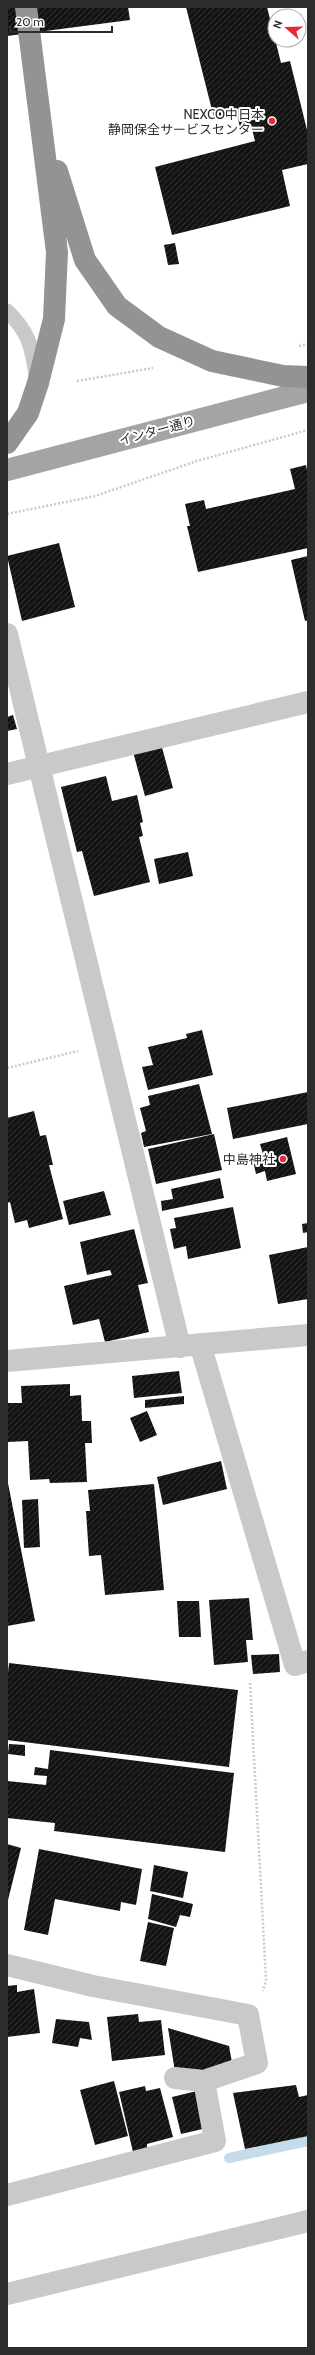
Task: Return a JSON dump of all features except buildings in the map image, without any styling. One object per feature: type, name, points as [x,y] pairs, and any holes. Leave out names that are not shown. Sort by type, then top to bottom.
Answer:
[{"type":"highway","points":[[7,443],[28,413],[38,383],[54,320],[57,252],[26,7]]},
{"type":"highway","points":[[41,121],[85,260],[116,306],[159,337],[212,361],[283,376],[308,377]]},
{"type":"main road","name":"インター通り","points":[[7,470],[308,391]]},
{"type":"street","points":[[7,634],[108,1044],[190,1345],[295,1665],[308,1661]]},
{"type":"street","points":[[7,774],[308,702]]},
{"type":"street","points":[[7,1361],[308,1335]]},
{"type":"street","points":[[7,1965],[93,1986],[248,2015],[257,2063],[204,2081],[175,2078]]},
{"type":"street","points":[[7,2195],[215,2141],[204,2081]]},
{"type":"street","points":[[7,2294],[308,2221]]},
{"type":"lane","points":[[7,311],[15,318],[31,343],[38,383]]},
{"type":"path","points":[[77,381],[153,368]]},
{"type":"path","points":[[7,514],[95,496],[197,462],[308,430]]},
{"type":"path","points":[[7,1068],[108,1044]]},
{"type":"path","points":[[248,2015],[258,2001],[266,1980],[250,1683]]},
{"type":"waterway","points":[[229,2158],[308,2141]]},
{"type":"place","name":"NEXCO中日本 静岡保全サービスセンター","points":[[272,121]]},
{"type":"place","name":"中島神社","points":[[283,1159]]}]
